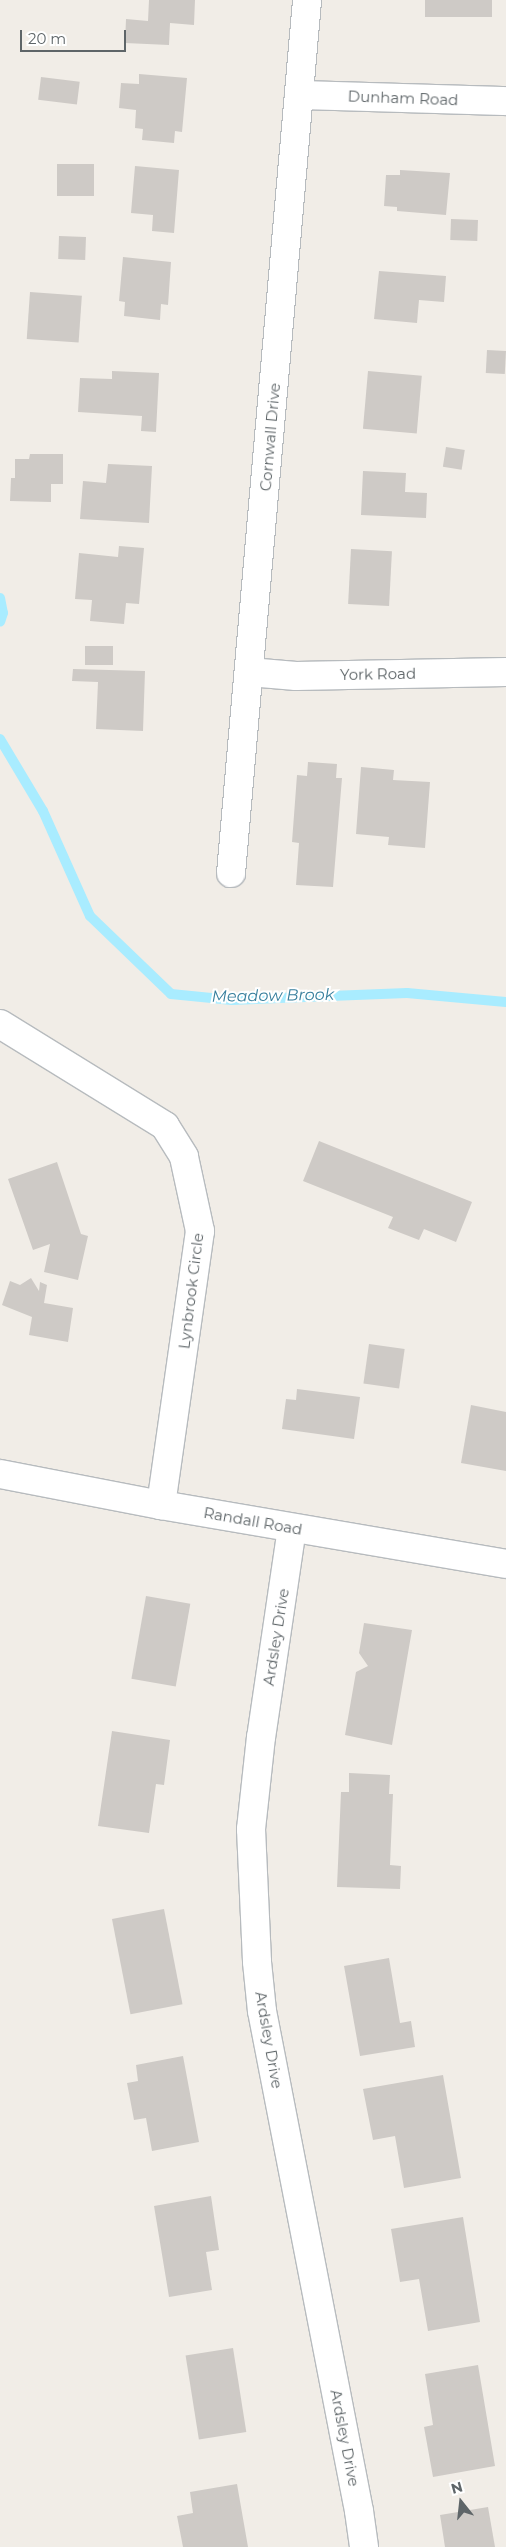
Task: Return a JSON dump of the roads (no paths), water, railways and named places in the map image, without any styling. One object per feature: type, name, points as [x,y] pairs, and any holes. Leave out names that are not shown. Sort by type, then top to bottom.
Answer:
[{"type":"street","name":"Cornwall Drive","points":[[231,873],[307,0]]},
{"type":"street","name":"Dunham Road","points":[[299,95],[506,100]]},
{"type":"street","name":"York Road","points":[[250,672],[296,676],[506,672]]},
{"type":"street","name":"Lynbrook Circle","points":[[0,1024],[165,1126],[184,1157],[200,1231],[161,1505]]},
{"type":"street","name":"Randall Road","points":[[0,1474],[161,1505],[506,1564]]},
{"type":"street","name":"Ardsley Drive","points":[[292,1528],[261,1737],[251,1829],[257,1962],[262,2011],[359,2511],[364,2547]]},
{"type":"waterway","name":"Meadow Brook","points":[[0,598],[3,613],[0,622]]},
{"type":"waterway","name":"Meadow Brook","points":[[0,739],[43,811],[90,916],[171,994],[232,1000],[407,993],[506,1002]]}]
